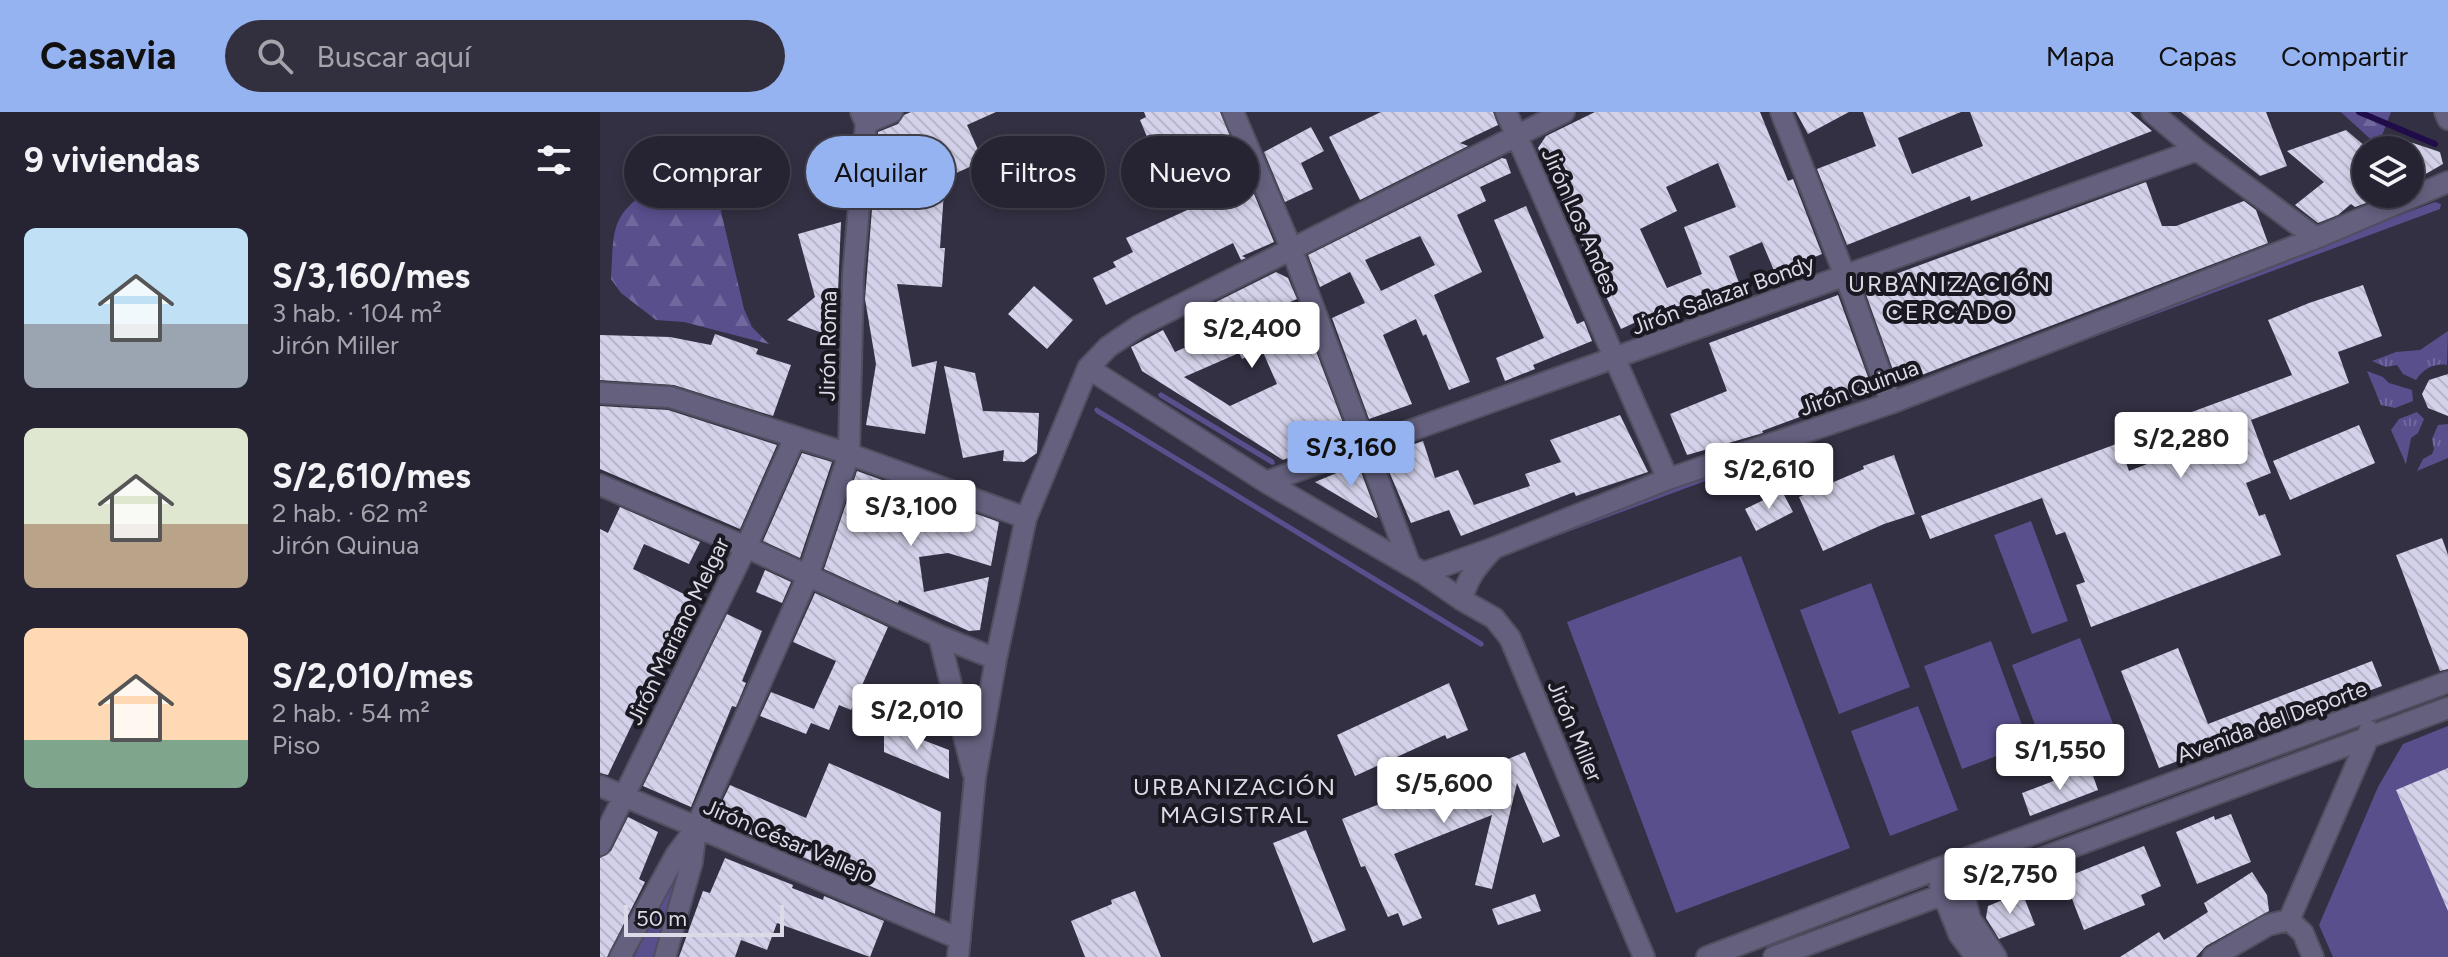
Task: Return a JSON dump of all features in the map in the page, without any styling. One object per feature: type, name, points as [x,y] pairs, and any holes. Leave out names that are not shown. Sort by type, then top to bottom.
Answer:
[{"type":"street","points":[[863,118],[892,112]]},
{"type":"street","points":[[1233,112],[1292,250],[1365,448],[1416,569]]},
{"type":"street","name":"Jirón Los Andes","points":[[1506,112],[1668,479]]},
{"type":"street","points":[[959,948],[975,778],[1026,518],[1088,368],[1108,347],[1139,326],[1564,112]]},
{"type":"street","points":[[1781,112],[1891,403]]},
{"type":"street","points":[[2152,112],[2197,150],[2316,238]]},
{"type":"street","points":[[2445,112],[2448,119]]},
{"type":"street","name":"Jirón Roma","points":[[696,828],[808,576],[849,454],[853,276],[863,118]]},
{"type":"street","name":"Jirón Salazar Bondy","points":[[1266,482],[1614,361],[1844,275],[2197,150]]},
{"type":"street","name":"Jirón Quinua","points":[[1416,569],[1494,548],[1668,479],[1891,403],[2316,238],[2448,182]]},
{"type":"street","points":[[1088,368],[1266,482],[1416,569]]},
{"type":"street","points":[[600,393],[670,397],[849,454],[1026,518]]},
{"type":"street","name":"Jirón Mariano Melgar","points":[[600,845],[746,547],[795,437]]},
{"type":"street","points":[[600,485],[996,659]]},
{"type":"street","points":[[1462,600],[1475,567],[1494,548]]},
{"type":"street","name":"Jirón Miller","points":[[1416,569],[1494,618],[1510,638],[1644,957]]},
{"type":"street","points":[[939,636],[975,778]]},
{"type":"street","name":"Avenida del Deporte","points":[[1707,957],[2448,682]]},
{"type":"street","points":[[1773,932],[1787,955],[2448,708]]},
{"type":"street","points":[[2289,920],[2368,738],[2371,711]]},
{"type":"street","name":"Jirón César Vallejo","points":[[600,786],[959,948]]},
{"type":"street","points":[[620,957],[676,855],[696,828]]},
{"type":"street","points":[[665,957],[692,862],[696,828]]},
{"type":"street","points":[[1944,867],[1964,888],[1970,919],[1996,957]]},
{"type":"street","points":[[1944,867],[1943,896],[1959,934],[1976,957]]},
{"type":"street","points":[[2213,957],[2268,925],[2289,920]]},
{"type":"street","points":[[2289,920],[2303,933],[2313,957]]},
{"type":"green space","points":[[2340,112],[2391,112],[2382,136],[2367,136]]},
{"type":"green space","points":[[2435,202],[2441,204],[2440,209],[1523,546],[1523,540]]},
{"type":"green space","points":[[628,208],[720,208],[744,309],[752,327],[769,344],[684,322],[656,320],[621,293],[611,279],[615,232]]},
{"type":"green space","points":[[2448,331],[2447,365],[2430,368],[2416,380],[2403,374],[2397,365],[2386,367],[2372,361],[2396,352],[2420,350]]},
{"type":"green space","points":[[2367,371],[2389,383],[2412,390],[2413,401],[2395,408],[2381,405]]},
{"type":"green space","points":[[1161,392],[1274,460],[1275,464],[1159,397]]},
{"type":"green space","points":[[1096,407],[1484,645],[1481,647],[1096,413]]},
{"type":"green space","points":[[2417,412],[2424,419],[2418,433],[2411,438],[2406,464],[2391,430],[2399,419]]},
{"type":"green space","points":[[2448,424],[2448,458],[2417,471],[2423,459],[2432,454],[2432,439],[2438,425]]},
{"type":"green space","points":[[2031,521],[2068,621],[2032,634],[1994,535]]},
{"type":"green space","points":[[1741,556],[1850,848],[1676,913],[1567,622]]},
{"type":"green space","points":[[1871,583],[1910,687],[1839,714],[1800,610]]},
{"type":"green space","points":[[2080,638],[2120,742],[2052,769],[2012,665]]},
{"type":"green space","points":[[1991,641],[2029,744],[1962,769],[1924,666]]},
{"type":"green space","points":[[1918,706],[1958,810],[1890,836],[1851,731]]},
{"type":"green space","points":[[2448,726],[2448,957],[2333,957],[2319,925],[2378,787],[2403,744]]},
{"type":"green space","points":[[684,858],[653,957],[634,957]]},
{"type":"building","points":[[911,112],[996,112],[967,125],[972,136],[971,166],[955,174],[955,136],[878,136],[878,132],[898,124],[904,115]]},
{"type":"building","points":[[1144,112],[1220,112],[1230,136],[1147,136],[1140,120],[1146,117]]},
{"type":"building","points":[[1381,112],[1493,112],[1498,125],[1460,143],[1468,146],[1360,200],[1329,137]]},
{"type":"building","points":[[1595,112],[1760,112],[1788,181],[1793,179],[1822,254],[1775,273],[1762,242],[1729,256],[1739,283],[1676,307],[1675,304],[1621,329],[1538,148],[1546,136]],"holes":[[[1718,163],[1736,207],[1684,227],[1702,274],[1667,288],[1640,229],[1677,211],[1666,187]]]},
{"type":"building","points":[[1796,112],[1849,112],[1808,134]]},
{"type":"building","points":[[1863,112],[1961,112],[1898,138],[1912,174],[1983,146],[1970,112],[2130,112],[2152,131],[1971,201],[1970,196],[1847,245],[1817,169],[1876,146]]},
{"type":"building","points":[[2181,112],[2266,112],[2287,166],[2260,176]]},
{"type":"building","points":[[1311,127],[1324,151],[1301,163],[1313,189],[1285,202],[1264,152]]},
{"type":"building","points":[[2346,130],[2353,136],[2352,205],[2338,215],[2318,223],[2295,205],[2324,182],[2287,151]]},
{"type":"building","points":[[2424,147],[2440,152],[2443,164],[2424,175]]},
{"type":"building","points":[[1502,158],[1506,159],[1511,173],[1480,187],[1486,201],[1457,215],[1482,272],[1434,295],[1470,382],[1449,390],[1426,334],[1423,336],[1416,319],[1383,335],[1412,404],[1369,419],[1332,318],[1365,303],[1350,272],[1320,287],[1308,255]],"holes":[[[1420,236],[1435,265],[1381,291],[1365,260]]]},
{"type":"building","points":[[2146,182],[2162,226],[2176,226],[2244,201],[2256,210],[2268,243],[1898,384],[1863,286]]},
{"type":"building","points":[[1259,206],[1274,242],[1242,256],[1246,258],[1241,260],[1233,243],[1106,305],[1093,278],[1116,267],[1113,262],[1133,252],[1126,238],[1192,208]]},
{"type":"building","points":[[1526,206],[1577,324],[1584,321],[1592,341],[1533,365],[1535,369],[1505,381],[1496,358],[1544,338],[1494,220]]},
{"type":"building","points":[[872,208],[943,208],[940,248],[945,248],[942,287],[897,284],[912,367],[937,361],[925,434],[866,425],[876,364],[865,299]]},
{"type":"building","points":[[841,222],[836,338],[787,320],[815,297],[798,234]]},
{"type":"building","points":[[1276,272],[1288,278],[1297,299],[1290,302],[1303,332],[1308,330],[1345,428],[1309,442],[1311,448],[1283,460],[1142,371],[1131,347],[1163,330],[1175,352],[1217,333],[1206,307]],"holes":[[[1262,350],[1277,384],[1230,406],[1184,377],[1239,353],[1242,359]]]},
{"type":"building","points":[[2363,285],[2382,336],[2338,352],[2349,383],[2251,420],[2271,473],[2246,483],[2259,516],[2265,514],[2281,555],[2091,627],[2076,585],[2085,582],[2065,532],[2056,535],[2042,498],[1930,539],[1921,516],[2119,443],[2129,471],[2173,454],[2162,423],[2292,375],[2268,320]]},
{"type":"building","points":[[1034,286],[1073,320],[1047,349],[1008,314]]},
{"type":"building","points":[[1838,295],[1872,388],[1763,433],[1687,455],[1670,414],[1727,391],[1709,343]]},
{"type":"building","points":[[715,334],[758,349],[756,354],[791,365],[773,416],[674,385],[600,380],[600,335],[670,337],[711,345]]},
{"type":"building","points":[[944,366],[975,373],[983,411],[1039,413],[1037,453],[1024,462],[1003,461],[1004,450],[963,458]]},
{"type":"building","points":[[2448,374],[2448,416],[2428,408],[2422,394],[2429,380]]},
{"type":"building","points":[[600,406],[668,410],[777,445],[740,529],[600,469]]},
{"type":"building","points":[[1620,415],[1648,472],[1576,496],[1574,492],[1461,536],[1449,510],[1411,523],[1388,469],[1412,460],[1406,447],[1423,441],[1435,478],[1458,470],[1474,505],[1530,486],[1525,474],[1561,462],[1550,440]]},
{"type":"building","points":[[2359,425],[2375,463],[2290,500],[2273,461]]},
{"type":"building","points":[[802,453],[832,462],[800,558],[763,541]]},
{"type":"building","points":[[1894,455],[1915,514],[1823,551],[1799,497],[1864,469],[1863,466]]},
{"type":"building","points":[[1358,464],[1378,517],[1376,518],[1315,482]]},
{"type":"building","points":[[857,471],[999,522],[991,566],[948,553],[919,557],[924,592],[989,577],[980,630],[969,631],[824,569]]},
{"type":"building","points":[[1782,491],[1793,512],[1756,531],[1745,509]]},
{"type":"building","points":[[620,507],[700,542],[689,564],[644,544],[633,569],[692,598],[608,775],[600,773],[600,529],[608,533]]},
{"type":"building","points":[[2442,538],[2448,555],[2448,669],[2440,671],[2396,555]]},
{"type":"building","points":[[765,570],[791,582],[782,603],[756,592]]},
{"type":"building","points":[[815,593],[888,627],[851,710],[839,705],[829,730],[811,723],[806,734],[760,716],[771,692],[814,709],[836,661],[793,642]]},
{"type":"building","points":[[727,614],[762,631],[742,681],[746,683],[736,707],[732,706],[691,807],[643,786]]},
{"type":"building","points":[[2178,648],[2208,724],[2372,661],[2382,686],[2159,768],[2121,671]]},
{"type":"building","points":[[1449,683],[1468,730],[1447,739],[1445,735],[1355,776],[1337,735]]},
{"type":"building","points":[[884,725],[949,750],[949,779],[884,752]]},
{"type":"building","points":[[1525,752],[1560,836],[1543,843],[1517,783],[1492,889],[1475,885],[1492,815],[1394,854],[1422,918],[1403,926],[1398,913],[1388,917],[1365,866],[1361,867],[1342,819],[1484,762],[1486,768]]},
{"type":"building","points":[[829,763],[941,812],[935,914],[717,820],[715,816],[730,785],[806,818]]},
{"type":"building","points":[[2090,767],[2098,790],[2030,816],[2022,793]]},
{"type":"building","points":[[2448,768],[2448,911],[2396,790]]},
{"type":"building","points":[[2231,814],[2251,862],[2197,884],[2176,832],[2214,816],[2215,820]]},
{"type":"building","points":[[628,817],[658,832],[639,879],[645,882],[607,957],[600,957],[600,858],[611,851]]},
{"type":"building","points":[[1306,830],[1346,930],[1313,943],[1273,843]]},
{"type":"building","points":[[2144,846],[2161,886],[2141,895],[2145,905],[2084,930],[2064,878]]},
{"type":"building","points":[[725,858],[793,885],[792,888],[823,900],[824,896],[884,921],[870,957],[777,923],[767,950],[741,940],[735,957],[679,957],[703,891],[710,893]]},
{"type":"building","points":[[2252,872],[2267,895],[2269,911],[2206,946],[2196,957],[2120,957],[2159,932],[2164,940],[2208,912],[2204,903]]},
{"type":"building","points":[[1135,891],[1161,957],[1085,957],[1071,921]]},
{"type":"building","points":[[2022,892],[2035,925],[1999,939],[1986,918],[1988,906]]},
{"type":"building","points":[[1535,894],[1541,911],[1498,925],[1492,909]]},
{"type":"waterway","points":[[2359,112],[2435,144]]},
{"type":"district","name":"URBANIZACIÓN CERCADO","points":[[1950,297]]},
{"type":"district","name":"URBANIZACIÓN MAGISTRAL","points":[[1235,800]]}]
